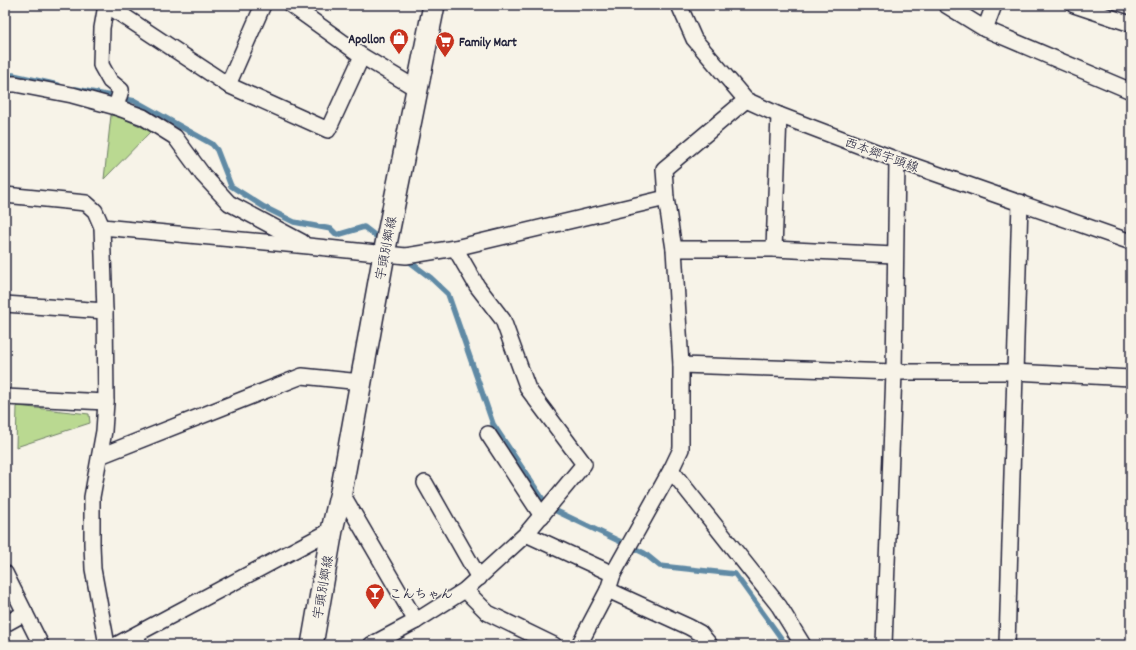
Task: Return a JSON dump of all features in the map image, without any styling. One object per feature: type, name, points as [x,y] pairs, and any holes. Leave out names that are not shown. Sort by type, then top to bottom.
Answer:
[{"type":"street","points":[[116,107],[121,90],[110,81],[101,65],[102,28],[106,5],[228,85],[328,130],[362,56]]},
{"type":"street","points":[[228,85],[263,5]]},
{"type":"street","points":[[291,5],[362,56],[417,89]]},
{"type":"street","name":"宇頭別郷線","points":[[313,643],[332,530],[342,492],[384,254],[434,5]]},
{"type":"street","name":"西本郷宇頭線","points":[[679,5],[694,39],[746,100],[779,115],[897,160],[1131,242]]},
{"type":"street","points":[[946,5],[985,29],[1131,91]]},
{"type":"street","points":[[985,29],[994,5]]},
{"type":"street","points":[[1074,5],[1131,24]]},
{"type":"street","points":[[5,84],[29,86],[72,95],[116,107],[143,117],[175,137],[203,175],[229,203],[308,246]]},
{"type":"street","points":[[579,645],[608,590],[613,574],[671,470],[681,449],[681,365],[674,249],[666,198],[664,169],[746,100]]},
{"type":"street","points":[[774,249],[779,115]]},
{"type":"street","points":[[884,645],[894,372],[894,255],[897,160]]},
{"type":"street","points":[[5,196],[86,204],[95,210],[102,227],[106,402],[104,431],[92,497],[93,569],[107,645]]},
{"type":"street","points":[[102,227],[406,256],[455,248],[666,198]]},
{"type":"street","points":[[1006,645],[1020,202]]},
{"type":"street","points":[[371,645],[416,621],[465,590],[526,534],[584,464],[528,389],[503,320],[477,286],[455,248]]},
{"type":"street","points":[[674,249],[774,249],[894,255]]},
{"type":"street","points":[[5,304],[105,311]]},
{"type":"street","points":[[681,365],[894,372],[1014,372],[1131,378]]},
{"type":"street","points":[[100,456],[302,376],[361,382]]},
{"type":"street","points":[[5,397],[106,402]]},
{"type":"street","points":[[488,434],[542,516]]},
{"type":"street","points":[[671,470],[779,606],[803,645]]},
{"type":"street","points":[[425,483],[478,578]]},
{"type":"street","points":[[342,492],[416,621]]},
{"type":"street","points":[[116,645],[141,639],[332,530]]},
{"type":"street","points":[[526,534],[613,574]]},
{"type":"street","points":[[5,574],[41,645]]},
{"type":"street","points":[[465,590],[488,613],[554,645]]},
{"type":"street","points":[[608,590],[710,645]]},
{"type":"street","points":[[5,624],[25,613]]},
{"type":"green space","points":[[111,115],[122,118],[151,131],[104,179]]},
{"type":"green space","points":[[17,406],[89,414],[90,423],[16,447]]},
{"type":"waterway","points":[[5,76],[13,75],[58,85]]},
{"type":"waterway","points":[[76,89],[135,101],[212,144],[217,150],[231,186],[264,207],[294,222],[331,229],[337,235],[364,227],[381,240]]},
{"type":"waterway","points":[[406,259],[431,278],[448,294],[493,424],[548,507],[644,553],[660,566],[735,574],[786,645]]},
{"type":"place","name":"Apollon","points":[[399,55]]},
{"type":"place","name":"Family Mart","points":[[445,58]]},
{"type":"place","name":"こんちゃん","points":[[375,610]]}]
